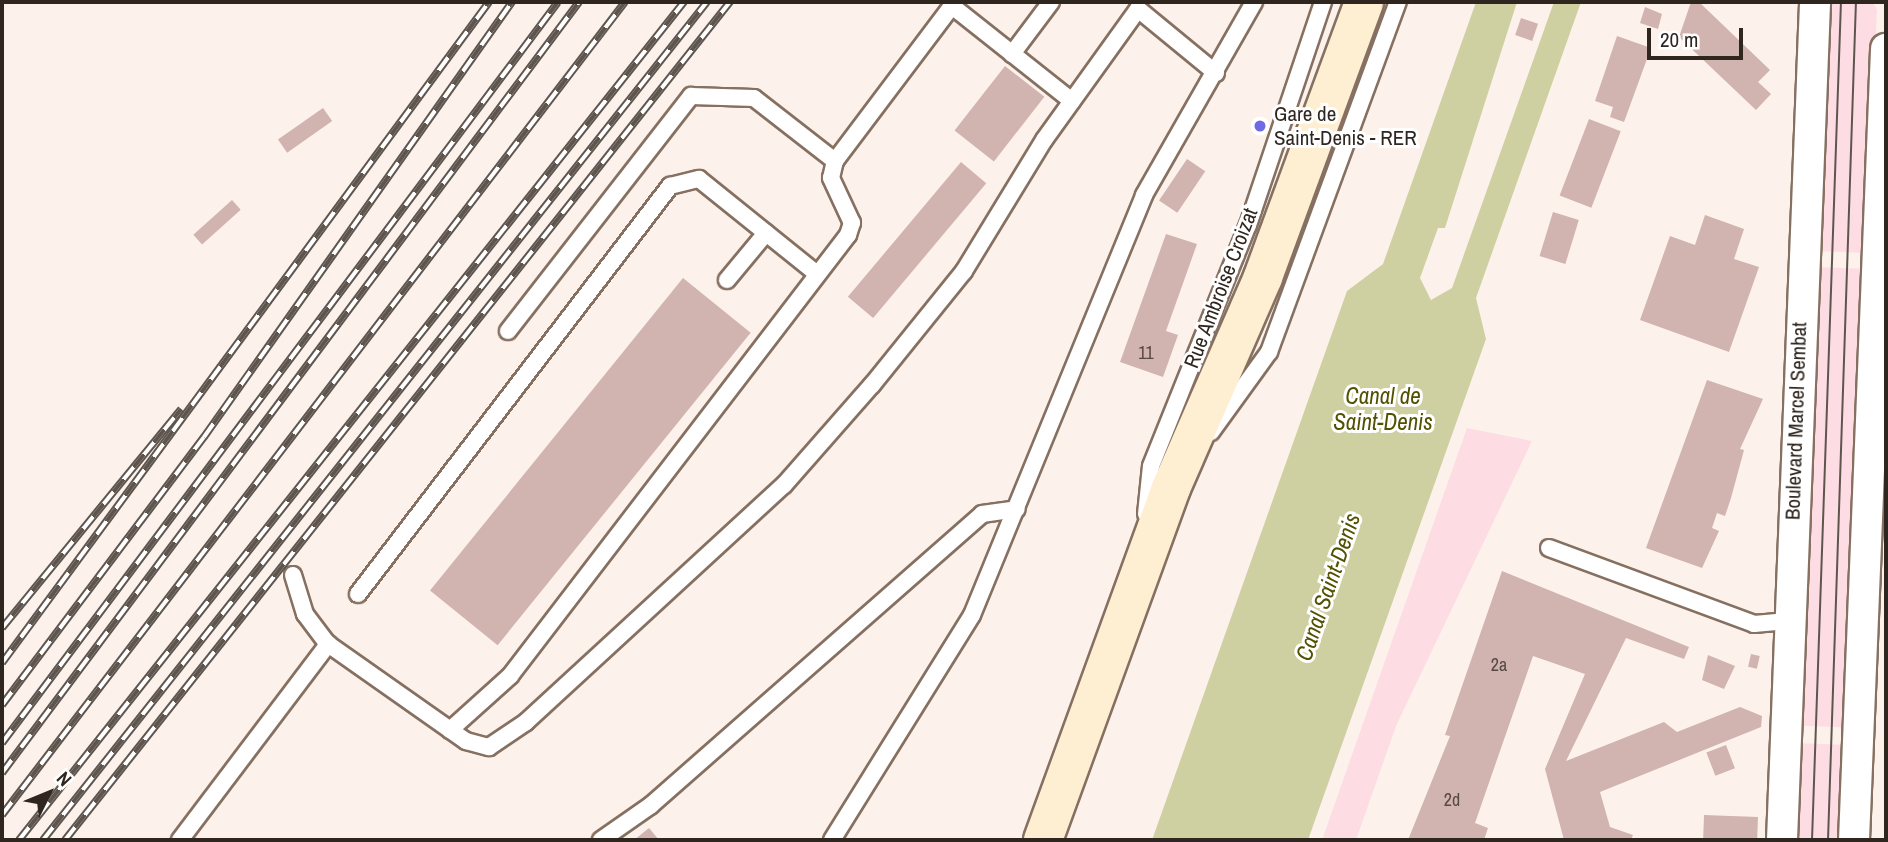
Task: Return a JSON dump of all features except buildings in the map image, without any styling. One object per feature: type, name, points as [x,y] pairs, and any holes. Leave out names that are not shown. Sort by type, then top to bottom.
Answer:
[{"type":"main road","name":"Rue Ambroise Croizat","points":[[1043,840],[1171,488],[1263,277],[1364,2]]},
{"type":"street","name":"Boulevard Marcel Sembat","points":[[1782,840],[1788,621],[1815,2]]},
{"type":"street","points":[[1854,840],[1881,302],[1886,49]]},
{"type":"lane","points":[[1012,54],[1051,2]]},
{"type":"lane","points":[[832,840],[972,615],[1144,195],[1216,73],[1254,2]]},
{"type":"lane","name":"Rue Ambroise Croizat","points":[[1138,578],[1151,466],[1248,225],[1323,2]]},
{"type":"lane","name":"Rue Ambroise Croizat","points":[[1171,488],[1269,352],[1398,2]]},
{"type":"lane","points":[[450,730],[510,676],[817,274],[852,223],[831,178],[835,161],[953,4],[1072,101]]},
{"type":"lane","points":[[293,575],[300,603],[328,644],[450,730],[489,747],[518,729],[784,485],[964,271],[1072,101],[1140,5],[1216,73]]},
{"type":"lane","points":[[508,331],[691,96],[754,97],[835,161]]},
{"type":"lane","points":[[358,594],[670,186],[699,179],[817,274]]},
{"type":"lane","points":[[727,280],[766,233]]},
{"type":"lane","points":[[601,840],[650,806],[982,514],[1017,509]]},
{"type":"lane","points":[[1549,548],[1754,624],[1788,621]]},
{"type":"lane","points":[[180,840],[328,644]]},
{"type":"shaded area","points":[[1829,2],[1873,2],[1877,10],[1866,253],[1816,251]]},
{"type":"shaded area","points":[[1815,267],[1865,269],[1849,727],[1799,726]]},
{"type":"shaded area","points":[[1467,428],[1532,441],[1396,726],[1356,840],[1322,840]]},
{"type":"shaded area","points":[[1793,743],[1845,745],[1842,840],[1790,840]]},
{"type":"water","name":"Canal de Saint-Denis","points":[[1476,2],[1517,2],[1445,228],[1438,228],[1420,278],[1431,300],[1452,288],[1554,2],[1581,2],[1476,298],[1486,339],[1308,840],[1152,840],[1347,291],[1383,264]]},
{"type":"tram line","points":[[1812,840],[1841,2]]},
{"type":"tram line","points":[[1828,840],[1856,2]]},
{"type":"railway","points":[[2,663],[489,2]]},
{"type":"railway","points":[[2,705],[204,437],[512,2]]},
{"type":"railway","points":[[2,743],[558,2]]},
{"type":"railway","points":[[2,773],[579,2]]},
{"type":"railway","points":[[2,815],[625,2]]},
{"type":"railway","points":[[19,840],[684,2]]},
{"type":"railway","points":[[43,840],[707,2]]},
{"type":"railway","points":[[65,840],[730,2]]},
{"type":"railway","points":[[2,628],[181,409]]},
{"type":"place","name":"Gare de Saint-Denis - RER","points":[[1260,126]]},
{"type":"water label","name":"Canal Saint-Denis","points":[[1328,587]]}]
